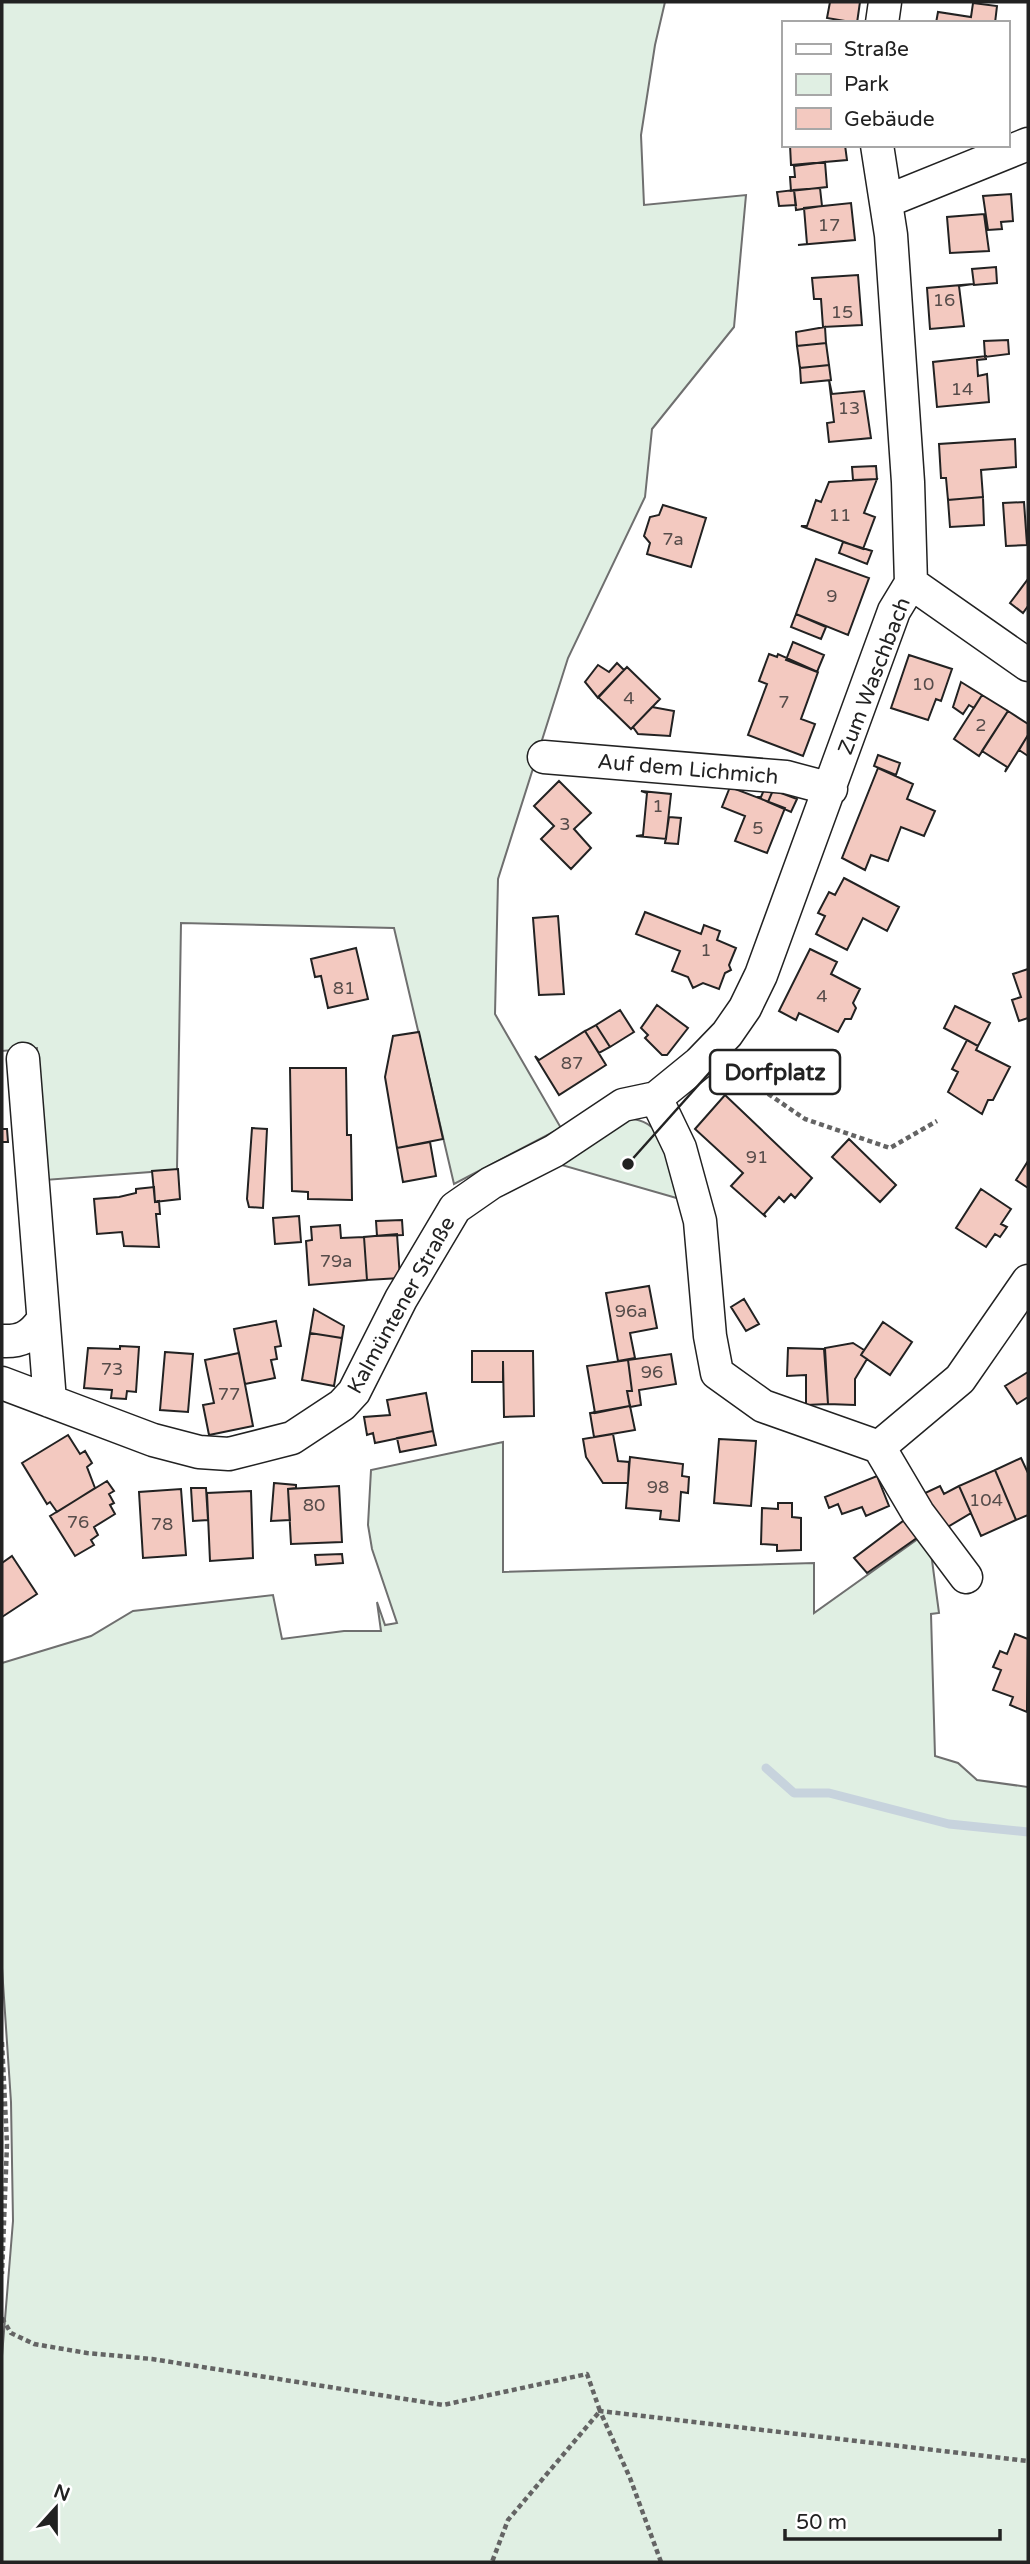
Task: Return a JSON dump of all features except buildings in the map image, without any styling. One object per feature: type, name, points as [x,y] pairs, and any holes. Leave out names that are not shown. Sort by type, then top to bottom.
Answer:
[{"type":"street","points":[[882,21],[885,2]]},
{"type":"street","points":[[887,201],[1028,144]]},
{"type":"street","name":"Zum Waschbach","points":[[656,1098],[710,1053],[737,1020],[756,986],[831,789],[894,611],[911,583],[902,381],[887,201],[877,147]]},
{"type":"street","points":[[911,583],[1028,665]]},
{"type":"street","name":"Auf dem Lichmich","points":[[544,757],[786,777],[831,789]]},
{"type":"street","points":[[23,1059],[50,1401]]},
{"type":"street","points":[[656,1098],[680,1148],[700,1221],[710,1336],[717,1373],[763,1406],[879,1447],[918,1513],[966,1577]]},
{"type":"street","name":"Kalmüntener Straße","points":[[2,1383],[153,1440],[199,1452],[229,1454],[286,1441],[342,1405],[354,1392],[401,1299],[455,1208],[491,1183],[554,1152],[623,1105],[656,1098]]},
{"type":"street","points":[[879,1447],[960,1379],[1028,1281]]},
{"type":"street","points":[[2,1341],[18,1342],[35,1331],[42,1321]]},
{"type":"path","points":[[710,1053],[805,1119],[890,1147],[937,1121]]},
{"type":"path","points":[[2,2042],[7,2144],[2,2274]]},
{"type":"path","points":[[2,2321],[10,2333],[34,2344],[87,2353],[152,2359],[443,2405],[587,2374],[661,2562]]},
{"type":"path","points":[[600,2411],[1028,2461]]},
{"type":"path","points":[[492,2562],[508,2520],[600,2411]]},
{"type":"green space","points":[[2,2],[665,2],[655,45],[641,135],[644,205],[746,195],[734,327],[652,429],[645,497],[568,658],[498,879],[495,1014],[561,1128],[454,1184],[394,928],[181,923],[177,1170],[45,1180],[37,1048],[2,1051]]},
{"type":"green space","points":[[629,1119],[642,1121],[652,1127],[660,1137],[666,1148],[680,1199],[558,1164]]},
{"type":"green space","points":[[503,1442],[503,1572],[814,1563],[814,1613],[922,1536],[930,1545],[939,1613],[931,1614],[935,1756],[958,1763],[977,1780],[1028,1787],[1028,2562],[2,2562],[2,2356],[13,2221],[11,2102],[2,1968],[2,1663],[91,1636],[133,1611],[273,1595],[282,1639],[344,1631],[381,1631],[377,1602],[385,1625],[397,1623],[372,1549],[368,1525],[371,1470]]},
{"type":"waterway","points":[[766,1768],[794,1793],[829,1793],[949,1824],[1028,1832]]},
{"type":"place","name":"Dorfplatz","points":[[628,1164]]}]
